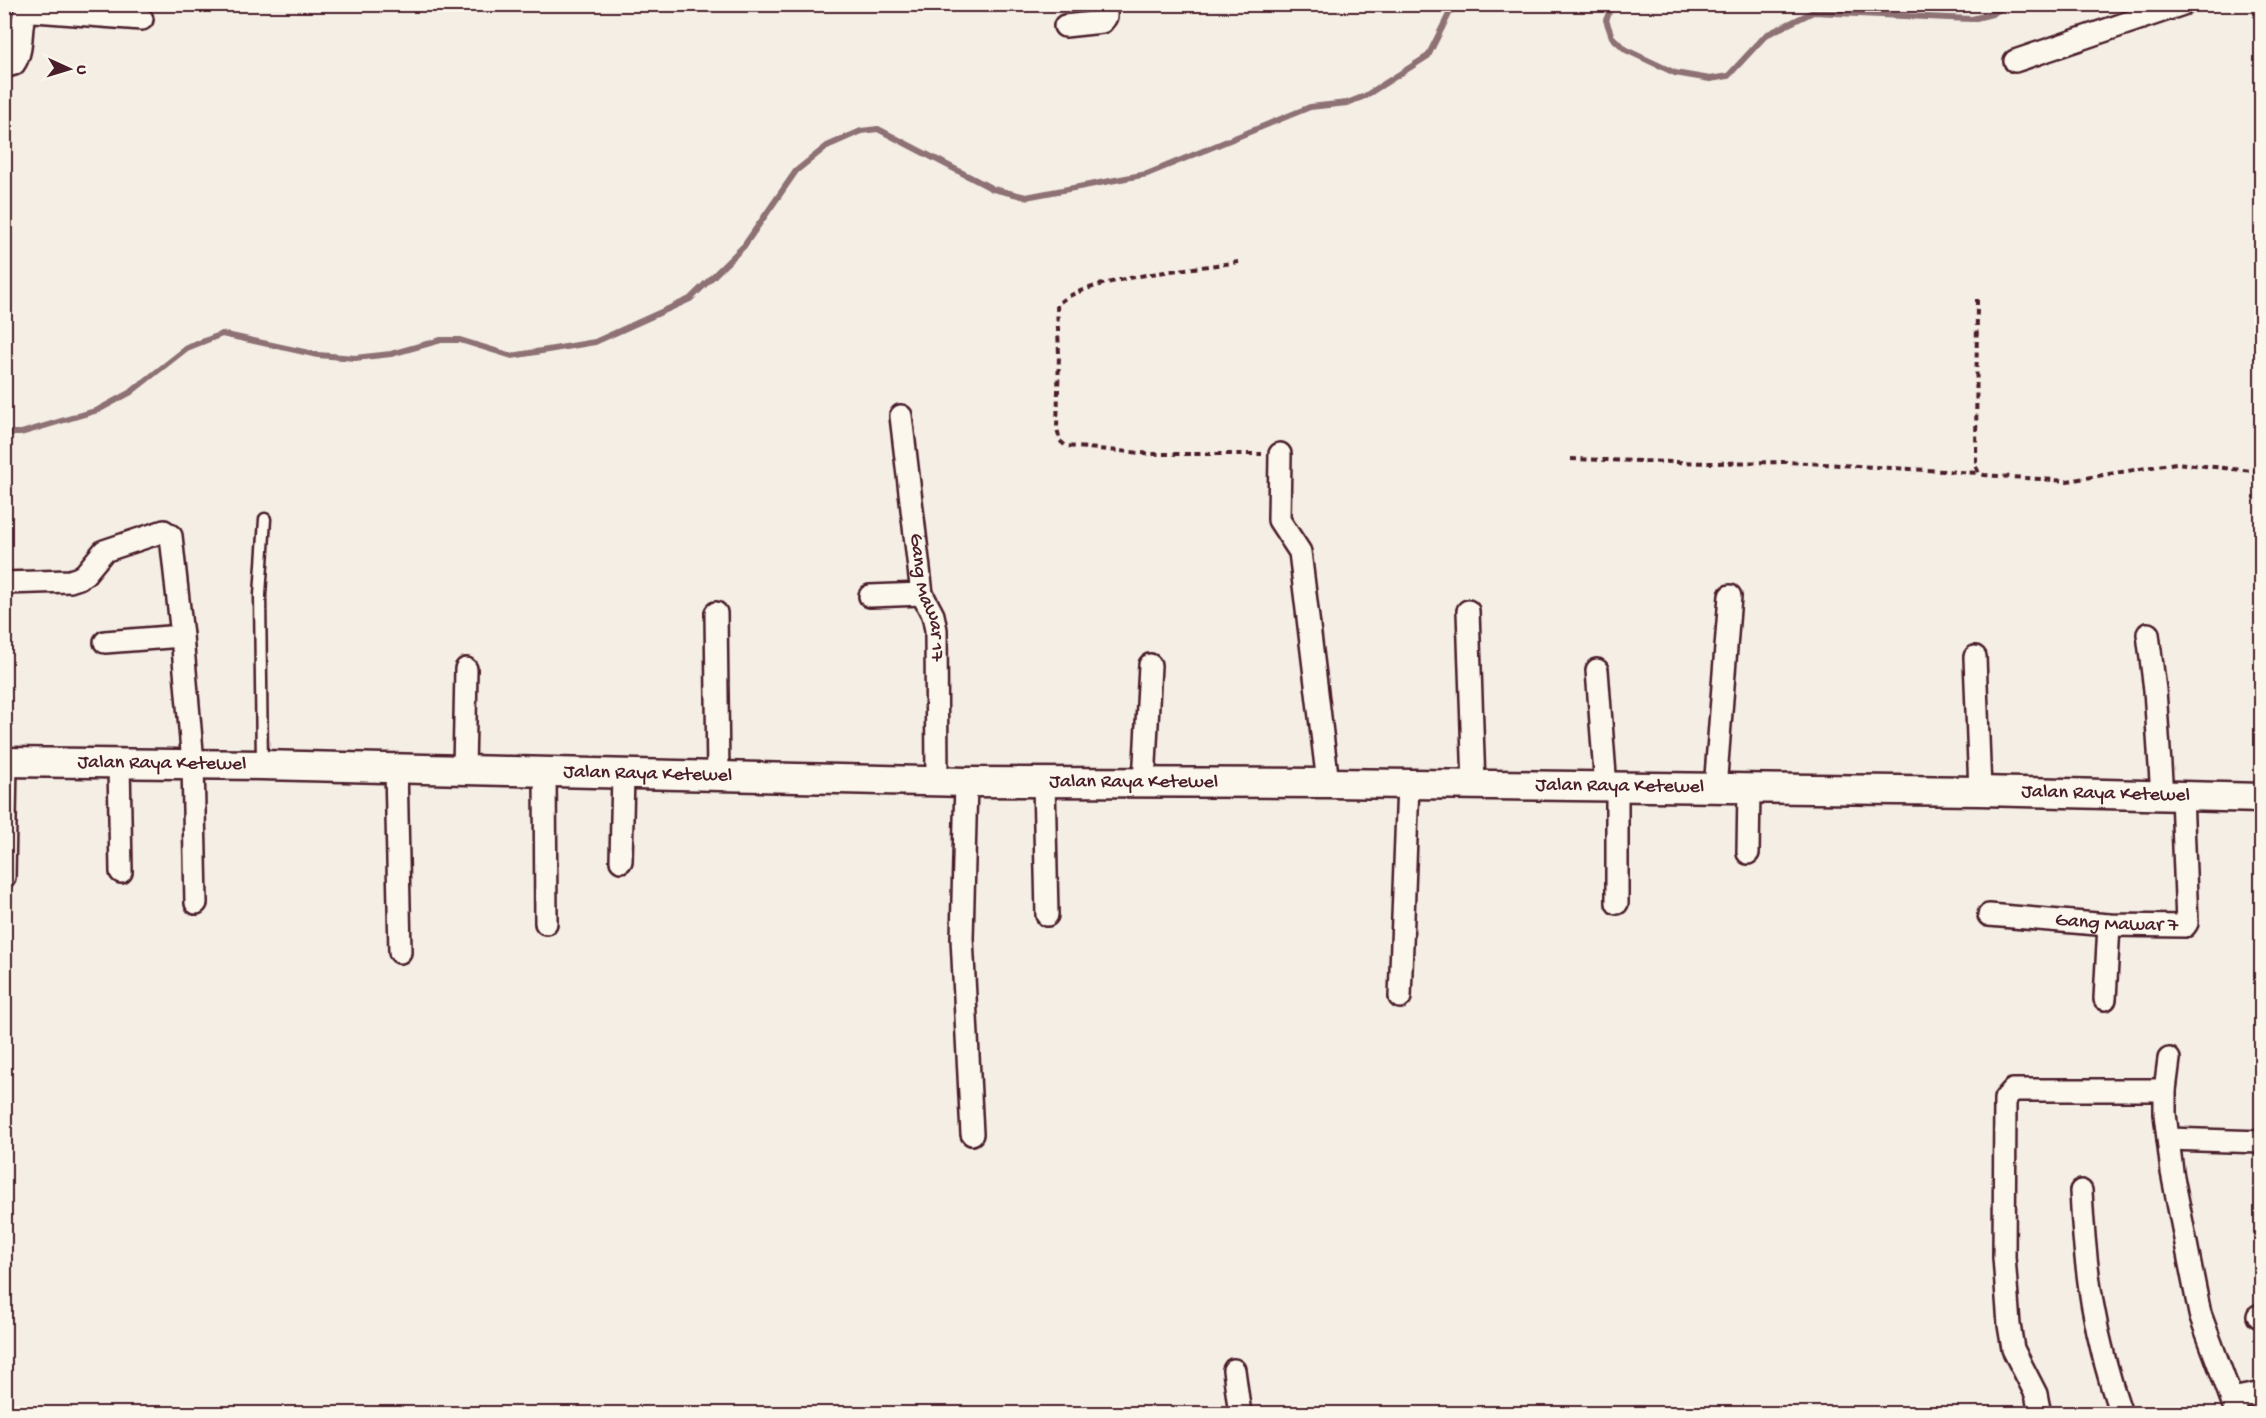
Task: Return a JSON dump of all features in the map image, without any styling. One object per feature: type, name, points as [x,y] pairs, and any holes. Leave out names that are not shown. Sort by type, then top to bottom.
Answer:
[{"type":"main road","name":"Jalan Raya Ketewel","points":[[5,762],[262,765],[966,782],[1328,783],[1980,791],[2262,798]]},
{"type":"street","points":[[1065,26],[1100,23],[1106,17],[1106,4]]},
{"type":"street","points":[[2015,61],[2131,14],[2183,4]]},
{"type":"street","points":[[4,67],[14,64],[18,58],[25,12],[71,9],[142,19]]},
{"type":"street","name":"Gang Mawar 17","points":[[901,416],[922,594],[933,615],[936,630],[937,780]]},
{"type":"street","points":[[1280,454],[1278,513],[1283,527],[1300,552],[1328,783]]},
{"type":"street","points":[[4,583],[70,581],[80,578],[104,551],[164,531],[171,536],[193,764],[196,903]]},
{"type":"street","points":[[870,596],[922,594]]},
{"type":"street","points":[[1715,789],[1730,596]]},
{"type":"street","points":[[1468,611],[1474,785]]},
{"type":"street","points":[[716,613],[718,777]]},
{"type":"street","points":[[2148,634],[2172,796]]},
{"type":"street","points":[[105,642],[182,636]]},
{"type":"street","points":[[1975,657],[1980,791]]},
{"type":"street","points":[[1144,783],[1149,665]]},
{"type":"street","points":[[464,770],[466,669]]},
{"type":"street","points":[[1597,670],[1612,788],[1617,903]]},
{"type":"street","points":[[4,877],[5,762]]},
{"type":"street","points":[[119,763],[121,872]]},
{"type":"street","points":[[396,768],[400,952]]},
{"type":"street","points":[[545,773],[546,923]]},
{"type":"street","points":[[621,861],[623,775]]},
{"type":"street","points":[[966,782],[962,938],[972,1134]]},
{"type":"street","points":[[1044,782],[1047,915]]},
{"type":"street","points":[[1400,998],[1408,784]]},
{"type":"street","points":[[1748,853],[1749,789]]},
{"type":"street","name":"Gang Mawar 7","points":[[1989,915],[2109,925],[2183,927],[2187,923],[2172,796]]},
{"type":"street","points":[[2105,999],[2109,925]]},
{"type":"street","points":[[2169,1059],[2164,1090],[2172,1172],[2200,1314],[2234,1406],[2262,1393]]},
{"type":"street","points":[[2040,1413],[2036,1394],[2013,1349],[2009,1325],[2004,1257],[2005,1099],[2013,1090],[2164,1090]]},
{"type":"street","points":[[2168,1139],[2262,1142]]},
{"type":"street","points":[[2082,1191],[2089,1290],[2098,1338],[2121,1413]]},
{"type":"street","points":[[1234,1370],[1240,1413]]},
{"type":"lane","points":[[262,765],[260,595],[265,519]]},
{"type":"path","points":[[1239,262],[1108,282],[1062,298],[1057,305],[1058,435],[1060,441],[1066,446],[1152,454],[1280,454]]},
{"type":"path","points":[[1977,299],[1976,467],[1979,473]]},
{"type":"path","points":[[1570,459],[1708,463],[1789,462],[1979,473],[1984,476],[2067,481],[2176,463],[2262,472]]},
{"type":"waterway","points":[[4,433],[21,433],[98,410],[131,392],[187,348],[222,334],[318,355],[355,358],[391,354],[441,340],[460,340],[512,356],[595,342],[690,299],[744,246],[796,171],[827,146],[861,131],[878,129],[993,189],[1026,197],[1147,174],[1310,107],[1347,103],[1365,96],[1428,56],[1454,4]]},
{"type":"waterway","points":[[1613,4],[1606,20],[1612,37],[1626,50],[1675,73],[1710,79],[1728,76],[1766,35],[1813,12],[1972,19],[1992,14],[2009,4]]}]
